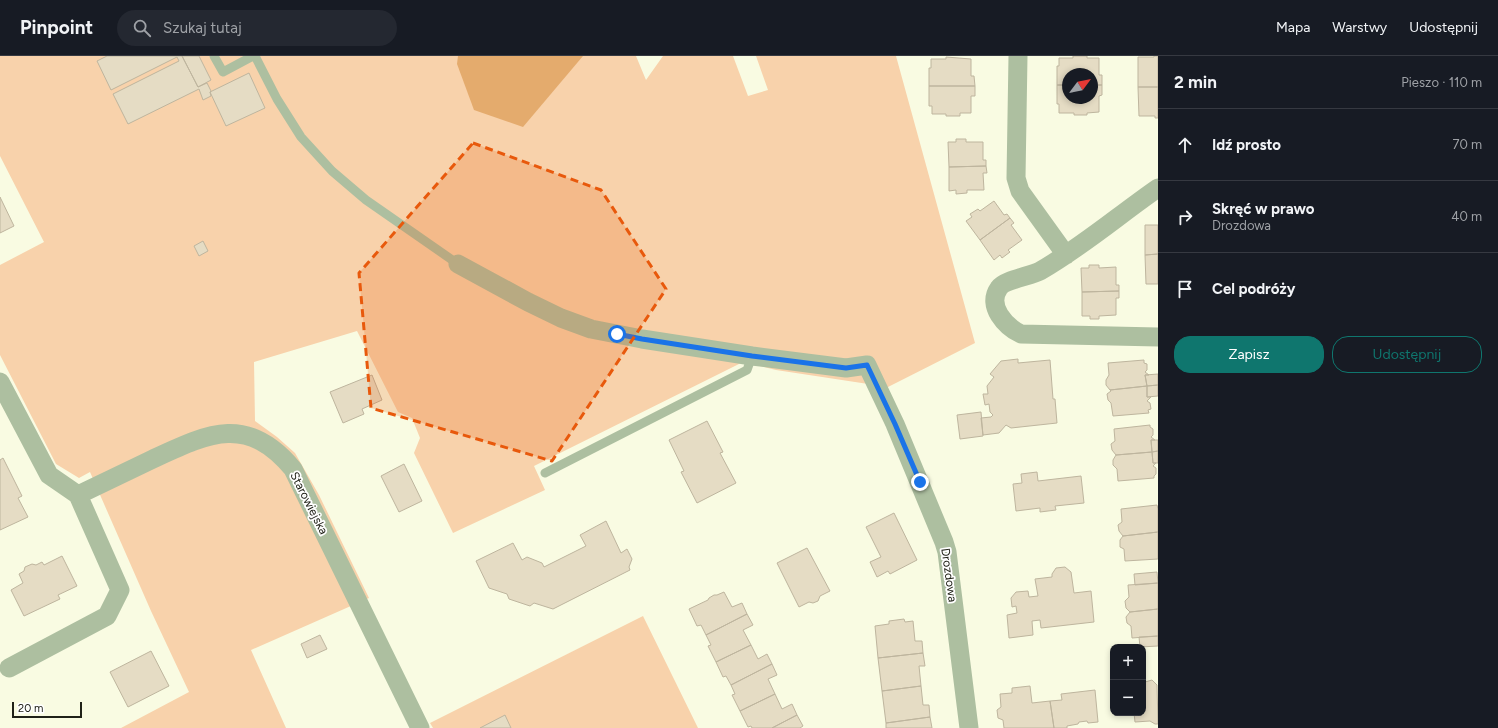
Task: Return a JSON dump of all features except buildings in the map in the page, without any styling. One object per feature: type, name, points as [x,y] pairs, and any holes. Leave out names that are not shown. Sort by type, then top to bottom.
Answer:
[{"type":"street","points":[[1018,56],[1016,178],[1020,191],[1066,255]]},
{"type":"street","points":[[1158,188],[1066,255],[1039,272],[1006,283],[999,287],[995,296],[996,309],[1003,321],[1012,330],[1021,334],[1158,337]]},
{"type":"street","points":[[458,264],[528,302],[561,318],[591,329],[642,339],[752,356]]},
{"type":"street","name":"Drozdowa","points":[[752,356],[846,368],[867,365],[895,424],[947,552],[969,728]]},
{"type":"street","points":[[0,382],[4,401],[49,475],[78,495],[120,590],[107,616],[9,668]]},
{"type":"street","name":"Starowiejska","points":[[78,495],[201,438],[218,434],[234,434],[252,438],[268,445],[282,456],[293,469],[420,728]]},
{"type":"lane","points":[[214,56],[223,72],[254,56],[277,99],[301,137],[332,171],[366,200],[458,264]]},
{"type":"lane","points":[[545,473],[747,370],[752,356]]},
{"type":"highlighted area","points":[[473,143],[601,190],[666,289],[552,461],[371,408],[359,273]]},
{"type":"shaded area","points":[[0,56],[636,56],[646,80],[663,56],[733,56],[748,96],[768,90],[756,56],[896,56],[975,343],[888,387],[776,370],[743,362],[534,466],[545,490],[453,533],[414,453],[420,438],[412,418],[398,412],[357,331],[254,362],[255,421],[277,437],[295,453],[319,495],[369,598],[251,650],[286,728],[121,728],[189,692],[151,611],[90,472],[79,478],[56,464],[0,355],[0,265],[44,242],[0,156]]},
{"type":"shaded area","points":[[458,56],[583,56],[523,127],[474,110],[457,64]]},
{"type":"shaded area","points":[[643,616],[698,728],[433,728],[430,723]]},
{"type":"route","points":[[617,334],[752,356],[846,368],[867,365],[920,482]]}]
